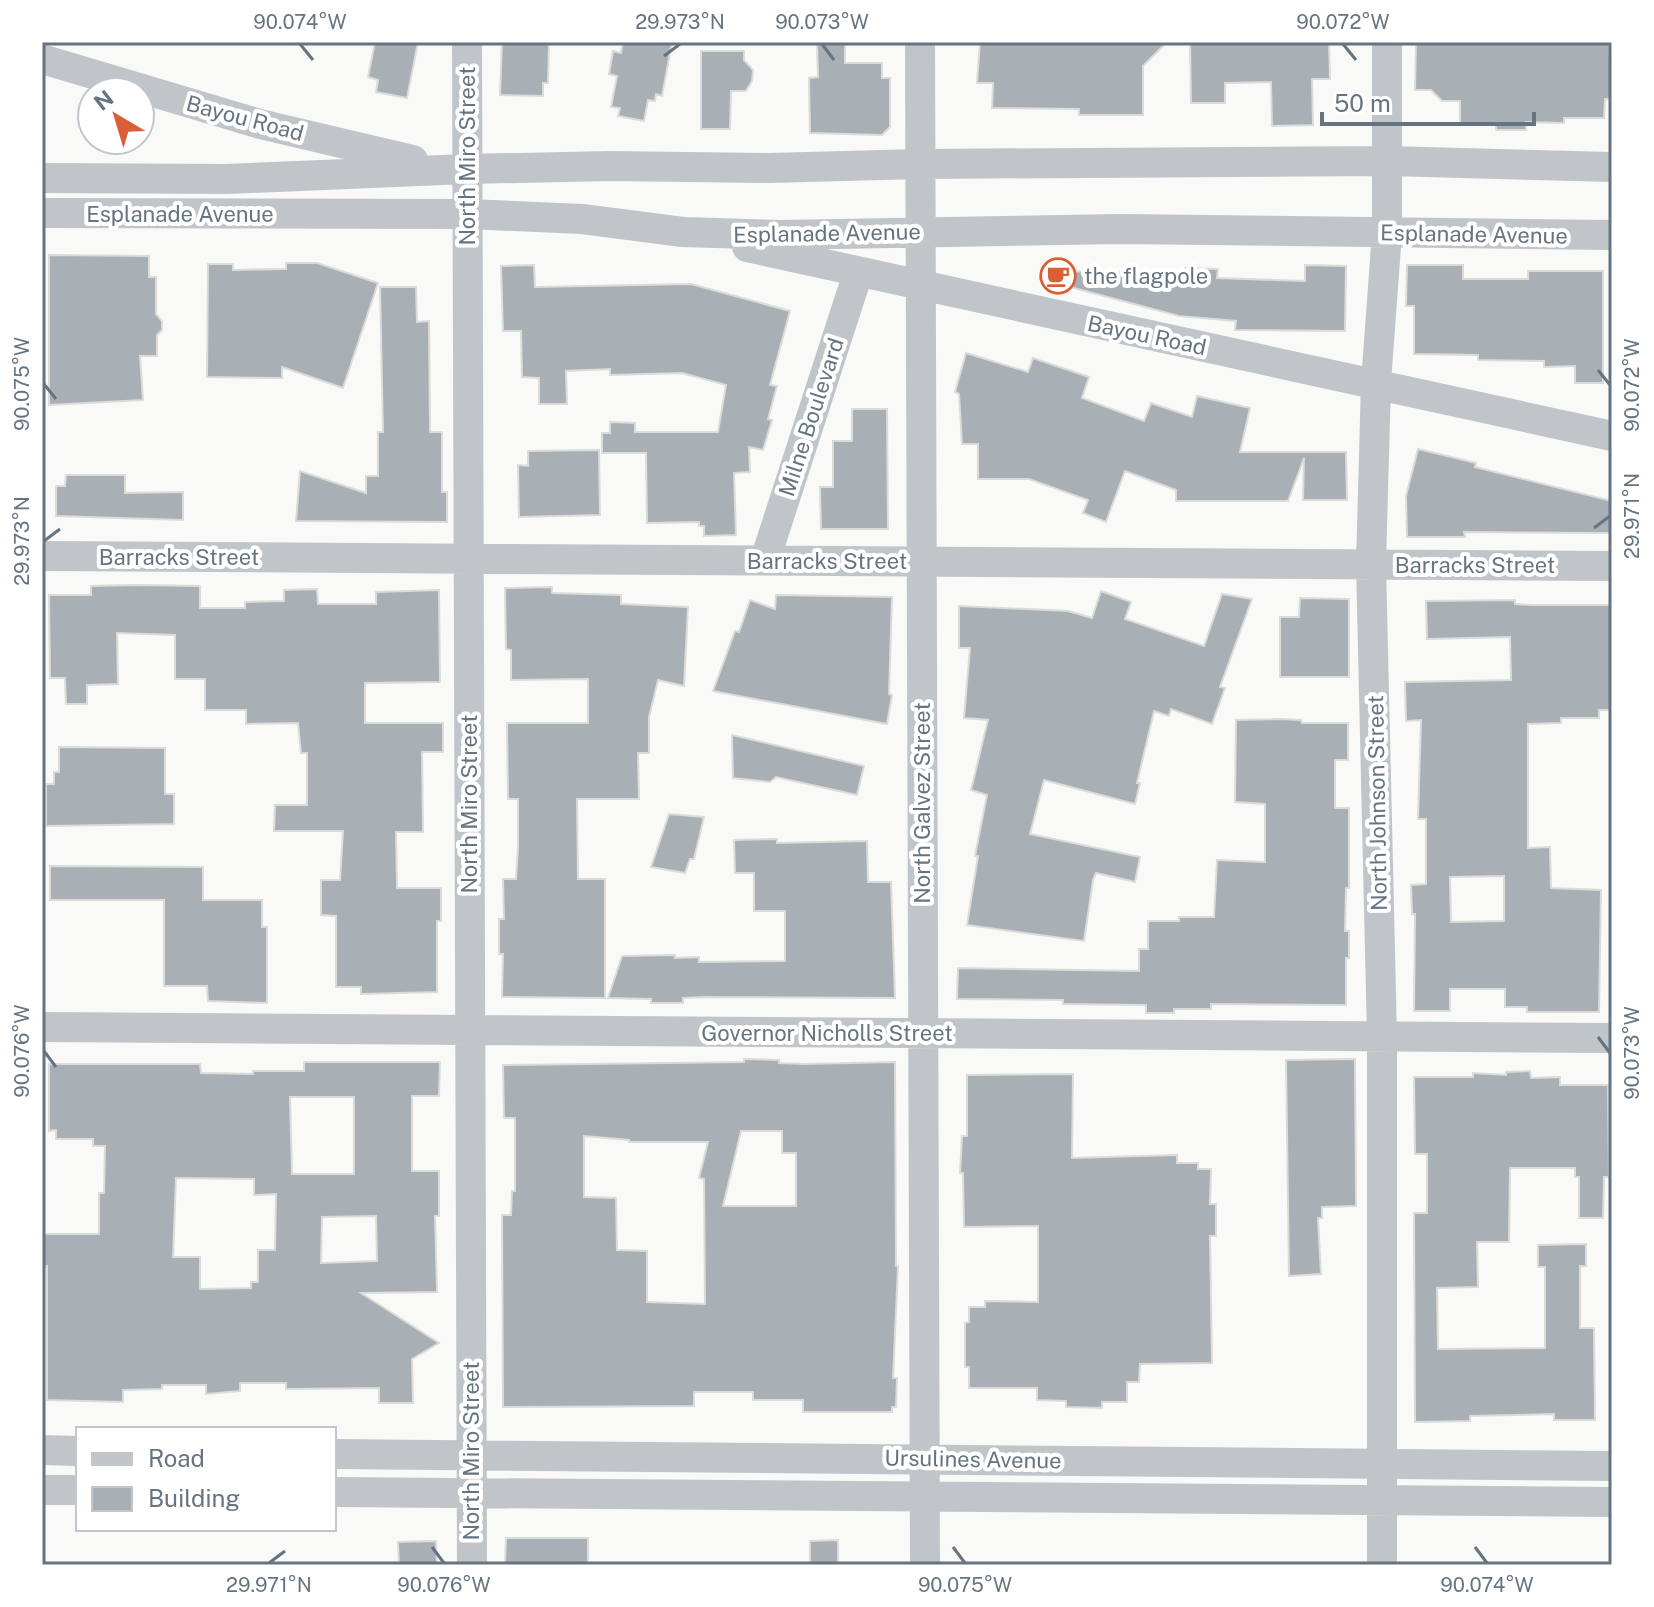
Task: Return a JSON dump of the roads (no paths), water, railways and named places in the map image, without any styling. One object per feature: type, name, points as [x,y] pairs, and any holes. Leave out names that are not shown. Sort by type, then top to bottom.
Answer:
[{"type":"street","name":"North Miro Street","points":[[467,42],[459,169],[467,214],[472,1565]]},
{"type":"street","name":"North Galvez Street","points":[[920,42],[925,1565]]},
{"type":"street","name":"North Johnson Street","points":[[1382,1565],[1382,1037],[1371,564],[1376,382],[1387,233],[1387,42]]},
{"type":"street","name":"Bayou Road","points":[[42,59],[260,124],[459,169]]},
{"type":"street","name":"Esplanade Avenue","points":[[42,178],[227,179],[610,166],[769,168],[1388,161],[1612,167]]},
{"type":"street","name":"Esplanade Avenue","points":[[42,213],[467,214],[582,219],[683,232],[780,235],[1121,229],[1612,235]]},
{"type":"street","name":"Bayou Road","points":[[683,232],[921,287],[1376,382],[1612,436]]},
{"type":"street","name":"Milne Boulevard","points":[[765,560],[858,273]]},
{"type":"street","name":"Barracks Street","points":[[42,556],[1612,566]]},
{"type":"street","name":"Governor Nicholls Street","points":[[42,1027],[1612,1038]]},
{"type":"street","points":[[42,1450],[76,1451]]},
{"type":"street","name":"Ursulines Avenue","points":[[336,1454],[1612,1466]]},
{"type":"street","points":[[42,1490],[76,1490]]},
{"type":"street","name":"Ursulines Avenue","points":[[336,1492],[924,1494],[1612,1502]]},
{"type":"place","name":"the flagpole","points":[[1058,276]]}]
